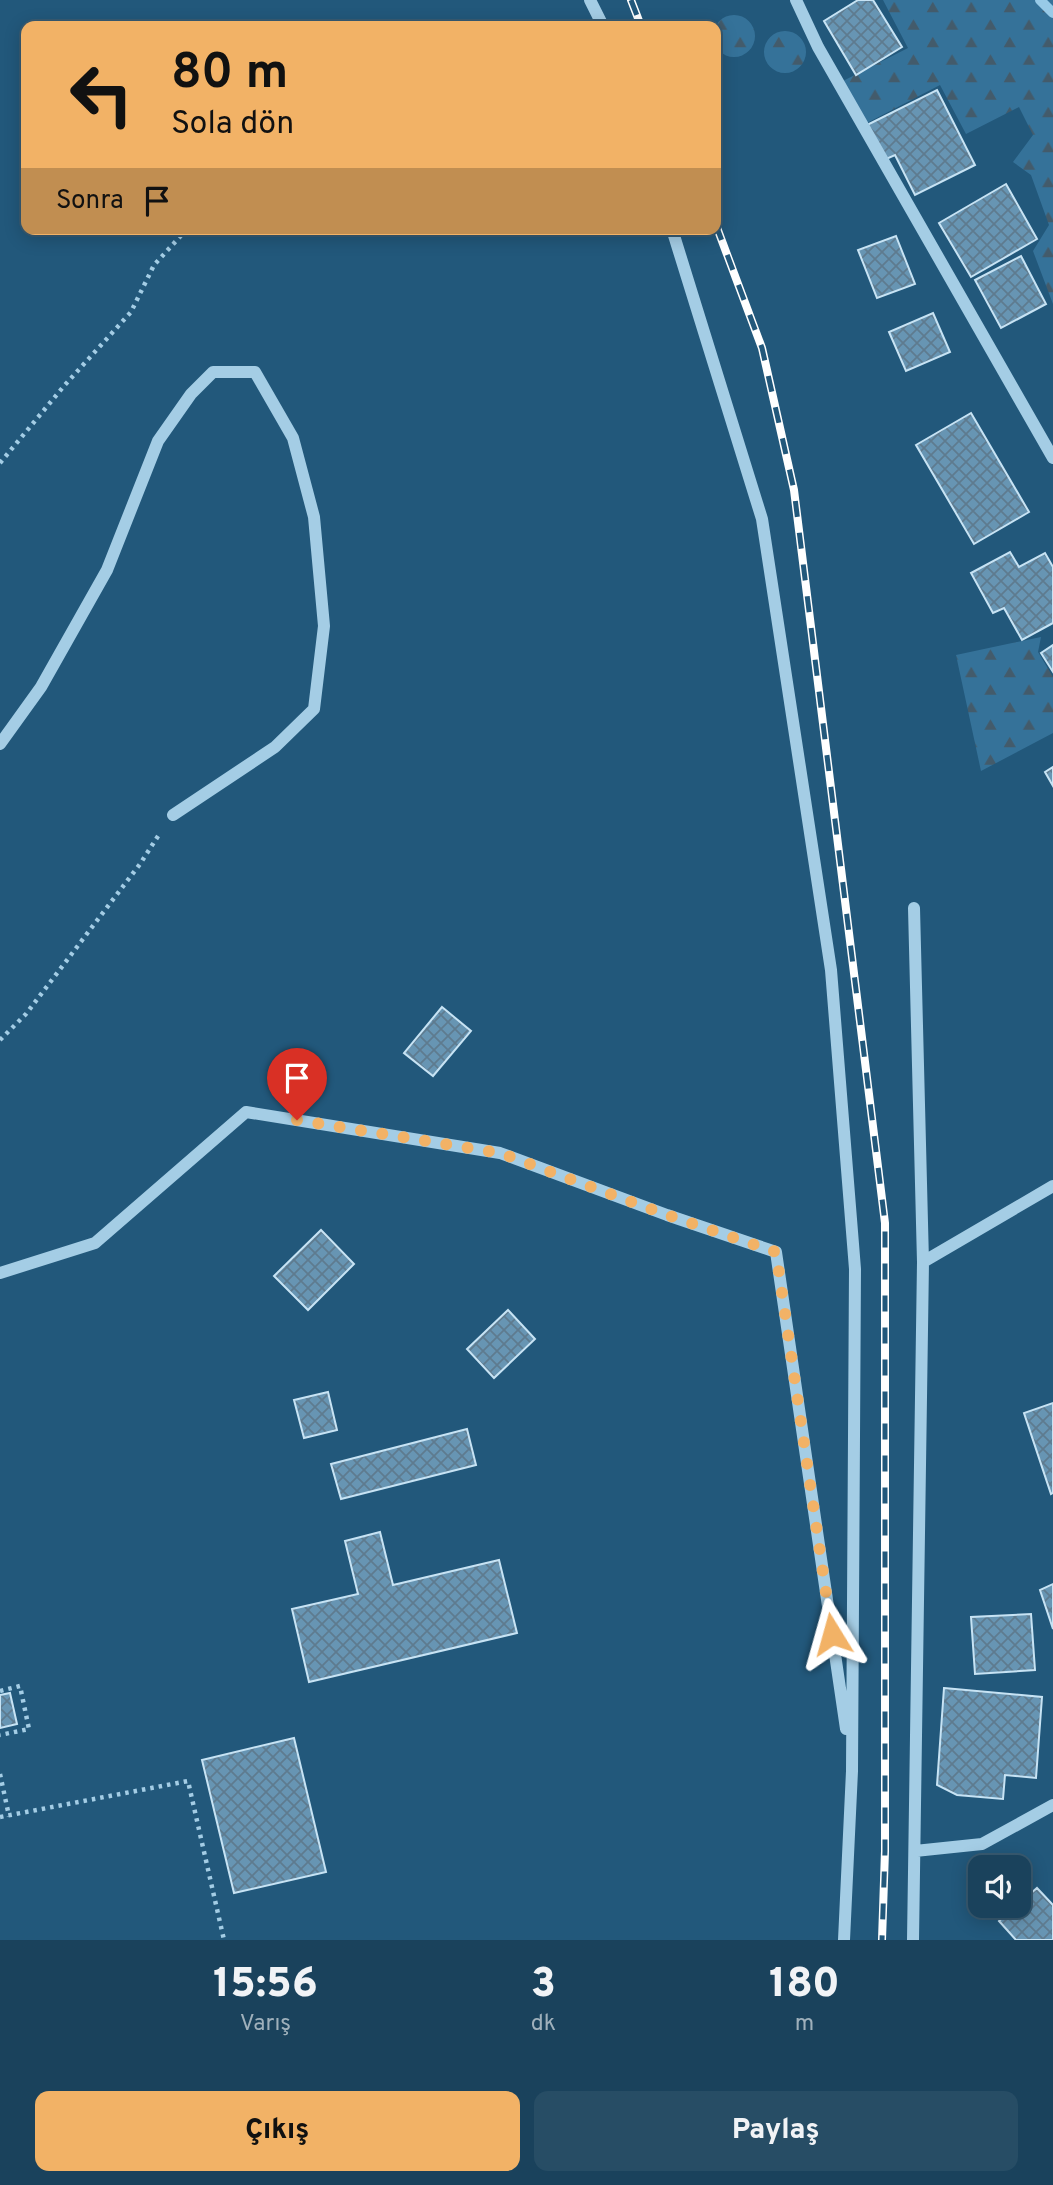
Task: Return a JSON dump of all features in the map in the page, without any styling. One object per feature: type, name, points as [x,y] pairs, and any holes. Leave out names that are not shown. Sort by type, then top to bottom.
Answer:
[{"type":"street","points":[[590,0],[600,21]]},
{"type":"street","points":[[796,0],[818,47],[1053,458]]},
{"type":"street","points":[[674,235],[762,519],[831,970],[855,1269],[852,1771],[844,1940]]},
{"type":"street","points":[[0,744],[41,687],[107,570],[158,441],[191,394],[213,372],[255,372],[293,439],[314,517],[324,626],[314,709],[275,747],[173,815]]},
{"type":"street","points":[[913,1940],[923,1262],[914,908]]},
{"type":"street","points":[[0,1273],[95,1243],[246,1112],[500,1153],[776,1252],[852,1771]]},
{"type":"street","points":[[923,1262],[1050,1188],[1053,1202]]},
{"type":"street","points":[[915,1851],[982,1844],[1053,1805]]},
{"type":"path","points":[[0,463],[64,386],[131,312],[154,265],[182,235]]},
{"type":"path","points":[[0,1040],[26,1014],[140,864],[173,815]]},
{"type":"path","points":[[0,1691],[20,1686],[29,1729],[0,1735]]},
{"type":"path","points":[[0,1774],[9,1816]]},
{"type":"path","points":[[0,1818],[188,1781],[224,1940]]},
{"type":"green space","points":[[883,0],[1053,0],[1053,304],[1033,251],[1049,225],[1031,175],[1013,162],[1033,135],[1019,107],[966,134],[940,85],[863,125],[841,82],[908,48]]},
{"type":"green space","points":[[734,15],[749,21],[755,36],[749,51],[734,57],[721,52],[719,21]]},
{"type":"green space","points":[[785,31],[800,37],[806,52],[800,67],[785,73],[770,67],[764,52],[770,37]]},
{"type":"green space","points":[[1041,637],[1038,652],[1053,677],[1053,733],[981,771],[956,655]]},
{"type":"building","points":[[858,0],[873,0],[902,47],[856,75],[824,21]]},
{"type":"building","points":[[937,90],[975,165],[915,195],[895,155],[884,160],[867,125]]},
{"type":"building","points":[[1006,184],[1037,239],[971,277],[939,223]]},
{"type":"building","points":[[896,236],[915,284],[877,298],[858,250]]},
{"type":"building","points":[[1021,256],[1046,304],[1001,328],[975,280]]},
{"type":"building","points":[[933,313],[950,352],[906,371],[889,332]]},
{"type":"building","points":[[971,413],[1029,512],[974,544],[916,445]]},
{"type":"building","points":[[1010,552],[1019,567],[1045,553],[1053,567],[1053,623],[1022,640],[1004,608],[993,613],[971,573]]},
{"type":"building","points":[[1053,645],[1053,672],[1041,653]]},
{"type":"building","points":[[1053,767],[1053,786],[1045,772]]},
{"type":"building","points":[[442,1007],[471,1031],[433,1076],[404,1053]]},
{"type":"building","points":[[321,1230],[354,1264],[308,1310],[274,1276]]},
{"type":"building","points":[[508,1310],[535,1339],[494,1378],[467,1349]]},
{"type":"building","points":[[328,1392],[337,1430],[304,1438],[294,1400]]},
{"type":"building","points":[[1053,1403],[1053,1493],[1051,1494],[1024,1413]]},
{"type":"building","points":[[467,1429],[476,1465],[341,1499],[331,1464]]},
{"type":"building","points":[[380,1532],[393,1585],[499,1560],[517,1633],[309,1682],[292,1609],[358,1594],[345,1541]]},
{"type":"building","points":[[1053,1584],[1053,1629],[1040,1590]]},
{"type":"building","points":[[1031,1614],[1035,1670],[975,1674],[971,1617]]},
{"type":"building","points":[[944,1688],[1042,1697],[1036,1778],[1005,1775],[1003,1799],[957,1795],[937,1785]]},
{"type":"building","points":[[10,1693],[17,1724],[0,1728],[0,1695]]},
{"type":"building","points":[[294,1738],[326,1872],[234,1893],[202,1760]]},
{"type":"building","points":[[1037,1888],[1053,1905],[1053,1940],[1016,1940],[999,1921],[1002,1918],[1031,1918],[1031,1893]]},
{"type":"waterway","points":[[1040,0],[1053,13]]},
{"type":"railway","points":[[631,0],[639,21]]},
{"type":"railway","points":[[720,235],[762,348],[794,490],[885,1223],[885,1851],[882,1940]]},
{"type":"route","points":[[297,1120],[500,1153],[776,1252],[832,1634]]}]
